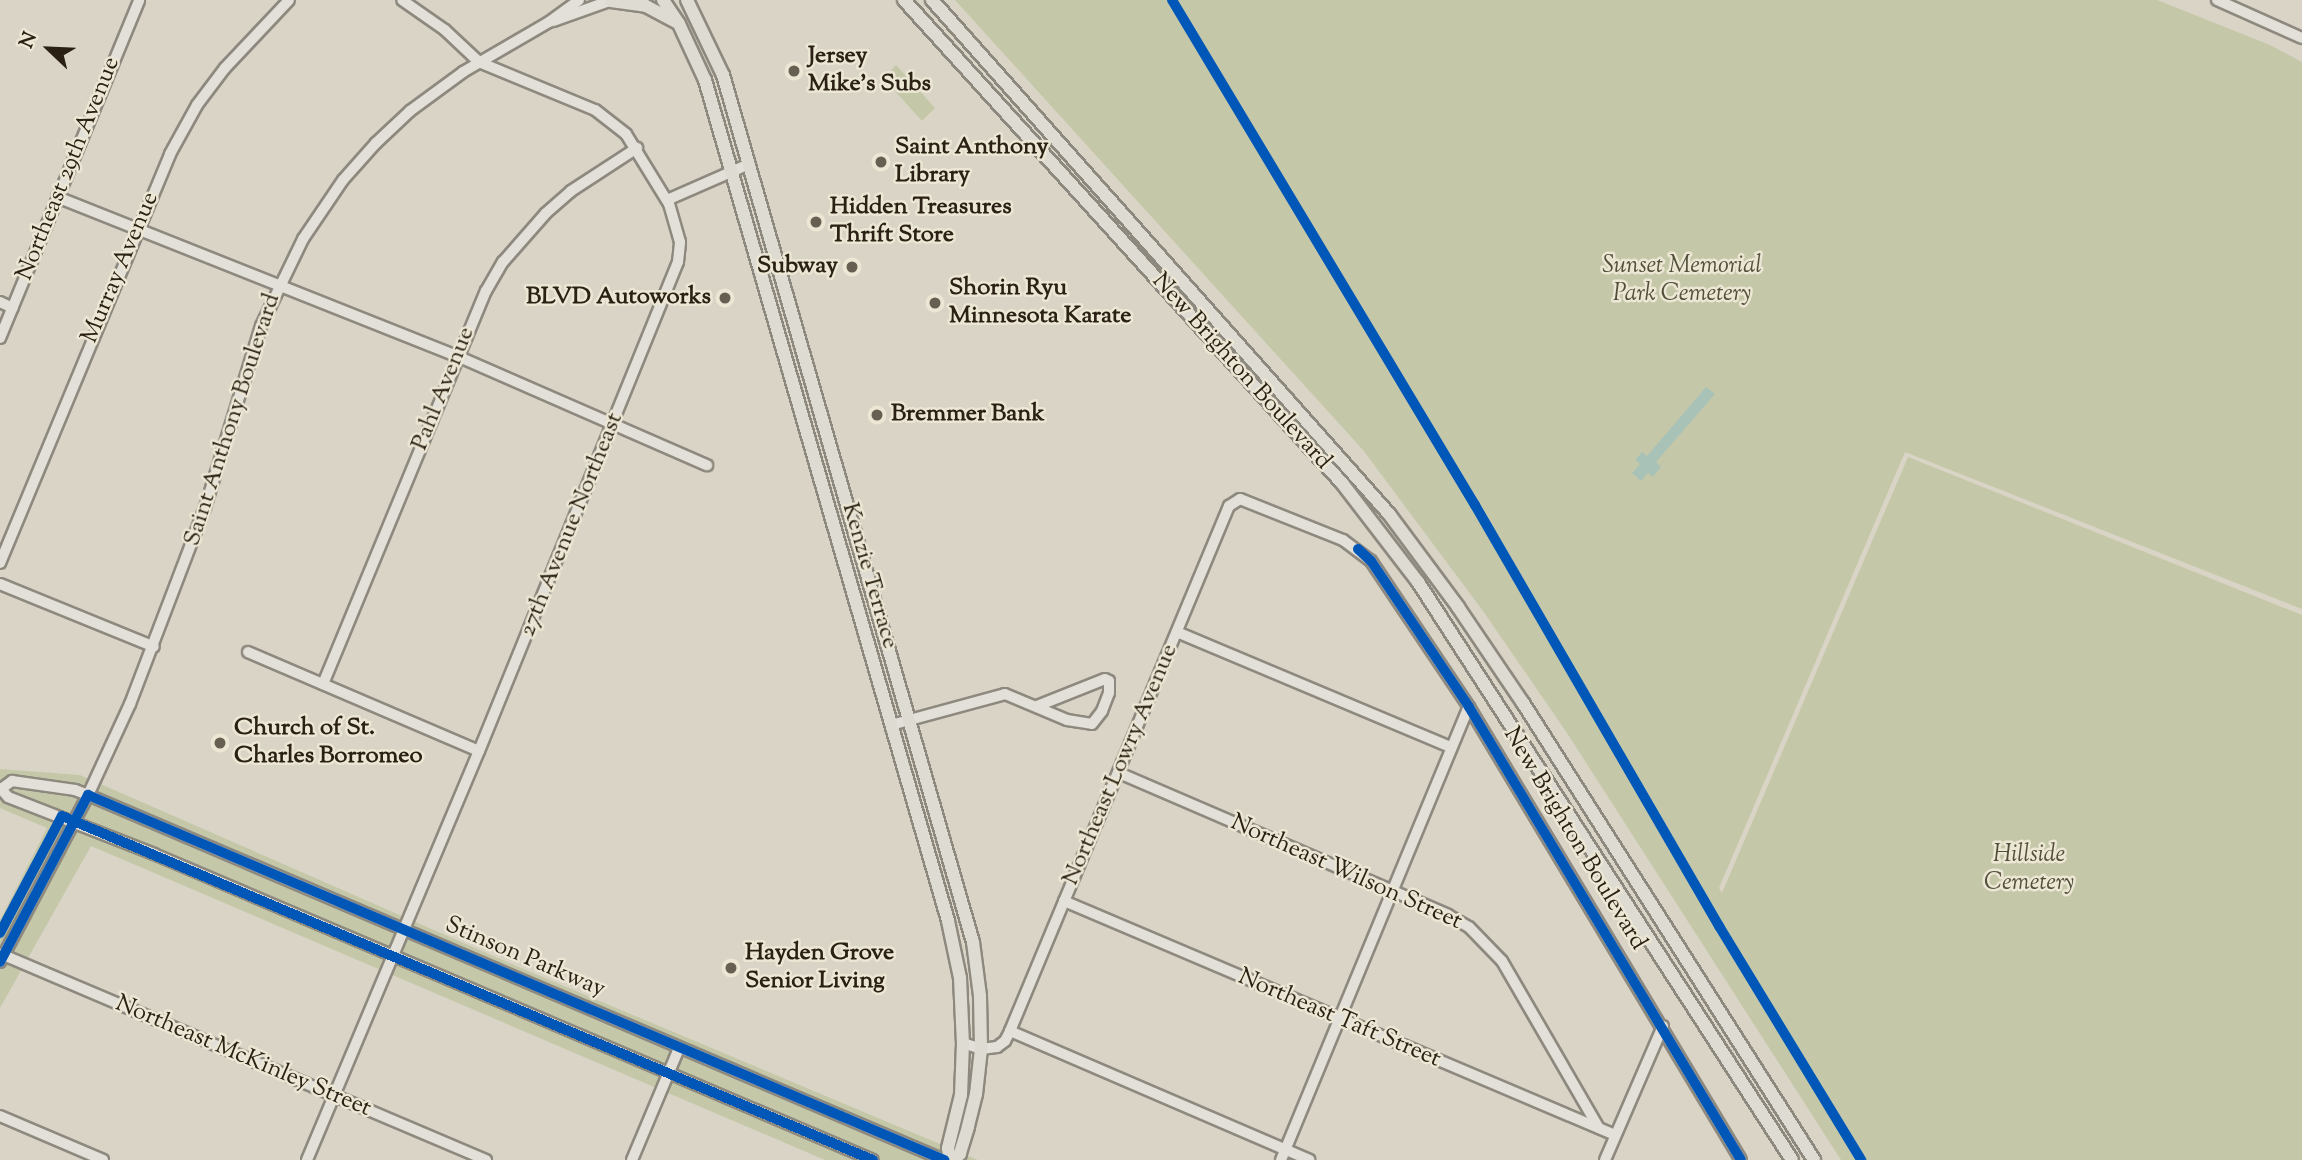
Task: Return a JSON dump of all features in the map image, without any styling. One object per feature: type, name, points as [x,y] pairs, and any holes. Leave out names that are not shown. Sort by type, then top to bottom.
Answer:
[{"type":"main road","points":[[612,0],[646,6],[679,24]]},
{"type":"main road","name":"Kenzie Terrace","points":[[663,0],[679,24],[705,80],[954,946],[960,978],[963,1043],[961,1095],[948,1148],[952,1160],[960,1154],[976,1094],[981,1049],[979,989],[973,942],[723,75],[687,0]]},
{"type":"main road","name":"New Brighton Boulevard","points":[[904,0],[1342,483],[1418,582],[1792,1160]]},
{"type":"main road","name":"New Brighton Boulevard","points":[[932,0],[1389,514],[1458,607],[1523,703],[1814,1160]]},
{"type":"street","name":"Northeast 29th Avenue","points":[[0,338],[139,0]]},
{"type":"street","name":"Murray Avenue","points":[[0,563],[170,154],[197,105],[225,68],[289,0]]},
{"type":"street","points":[[402,0],[445,30],[479,62]]},
{"type":"street","name":"Saint Anthony Boulevard","points":[[1,957],[88,795],[154,647],[205,508],[254,345],[277,287],[319,213],[376,143],[437,90],[479,62],[549,22],[579,0]]},
{"type":"street","name":"Saint Anthony Boulevard","points":[[549,22],[612,0]]},
{"type":"street","points":[[2217,0],[2302,38]]},
{"type":"street","name":"27th Avenue Northeast","points":[[307,1160],[395,956],[678,262],[676,222],[667,200],[626,134],[595,110],[479,62]]},
{"type":"street","name":"Pahl Avenue","points":[[323,684],[486,291],[523,237],[571,191],[637,148]]},
{"type":"street","points":[[667,200],[750,164]]},
{"type":"street","points":[[57,197],[277,287],[457,356],[612,426],[707,465]]},
{"type":"street","points":[[0,302],[13,308]]},
{"type":"street","name":"New Brighton Boulevard","points":[[1234,500],[1240,499],[1358,549],[1371,561],[1469,707],[1741,1160]]},
{"type":"street","name":"Northeast Lowry Avenue","points":[[981,1049],[997,1047],[1005,1041],[1010,1031],[1234,500]]},
{"type":"street","points":[[0,584],[154,647]]},
{"type":"street","points":[[1177,632],[1451,747]]},
{"type":"street","points":[[248,652],[479,751]]},
{"type":"street","points":[[891,725],[994,694],[1005,694],[1067,720],[1092,724],[1102,711],[1110,688],[1109,681],[1105,679],[1037,706]]},
{"type":"street","points":[[1281,1160],[1469,707]]},
{"type":"street","name":"Northeast Wilson Street","points":[[1119,773],[1448,915],[1487,943],[1502,961],[1598,1129]]},
{"type":"street","name":"Stinson Parkway","points":[[873,1160],[74,821],[8,797],[0,789],[12,781],[75,790],[88,795],[944,1160]]},
{"type":"street","name":"Northeast Taft Street","points":[[1064,901],[1338,1020],[1615,1135]]},
{"type":"street","name":"Northeast McKinley Street","points":[[1,957],[486,1160]]},
{"type":"street","points":[[1605,1160],[1662,1026]]},
{"type":"street","points":[[1010,1031],[1309,1160]]},
{"type":"street","points":[[963,1043],[981,1049]]},
{"type":"street","points":[[632,1160],[679,1048]]},
{"type":"street","points":[[0,1116],[103,1160]]},
{"type":"green space","name":"Sunset Memorial Park Cemetery","points":[[955,0],[2157,0],[2270,45],[2302,62],[2302,609],[1905,452],[1719,888],[1722,893],[1908,457],[2302,615],[2302,1160],[1841,1160],[1567,733],[1483,611],[1363,450]]},
{"type":"green space","points":[[896,65],[935,108],[922,121],[884,79]]},
{"type":"green space","points":[[0,769],[80,775],[507,962],[978,1160],[825,1160],[91,846],[0,1008],[0,920],[47,828],[0,808]]},
{"type":"shaded area","points":[[1706,387],[1715,394],[1656,462],[1661,467],[1653,477],[1648,473],[1641,481],[1632,473],[1640,464],[1635,460],[1642,452],[1647,456]]},
{"type":"cycle path","points":[[1172,0],[1475,505],[1719,926],[1861,1160]]},
{"type":"cycle path","points":[[1358,549],[1371,561],[1469,707],[1741,1160]]},
{"type":"cycle path","points":[[0,962],[88,795],[944,1160]]},
{"type":"cycle path","points":[[0,933],[62,816],[873,1160]]},
{"type":"place","name":"Jersey Mike's Subs","points":[[794,71]]},
{"type":"place","name":"Saint Anthony Library","points":[[881,162]]},
{"type":"place","name":"Hidden Treasures Thrift Store","points":[[816,222]]},
{"type":"place","name":"Subway","points":[[852,267]]},
{"type":"place","name":"BLVD Autoworks","points":[[725,298]]},
{"type":"place","name":"Shorin Ryu Minnesota Karate","points":[[935,303]]},
{"type":"place","name":"Bremmer Bank","points":[[877,415]]},
{"type":"place","name":"Church of St. Charles Borromeo","points":[[220,743]]},
{"type":"place","name":"Hayden Grove Senior Living","points":[[731,968]]},
{"type":"park label","name":"Hillside Cemetery","points":[[2029,870]]}]
